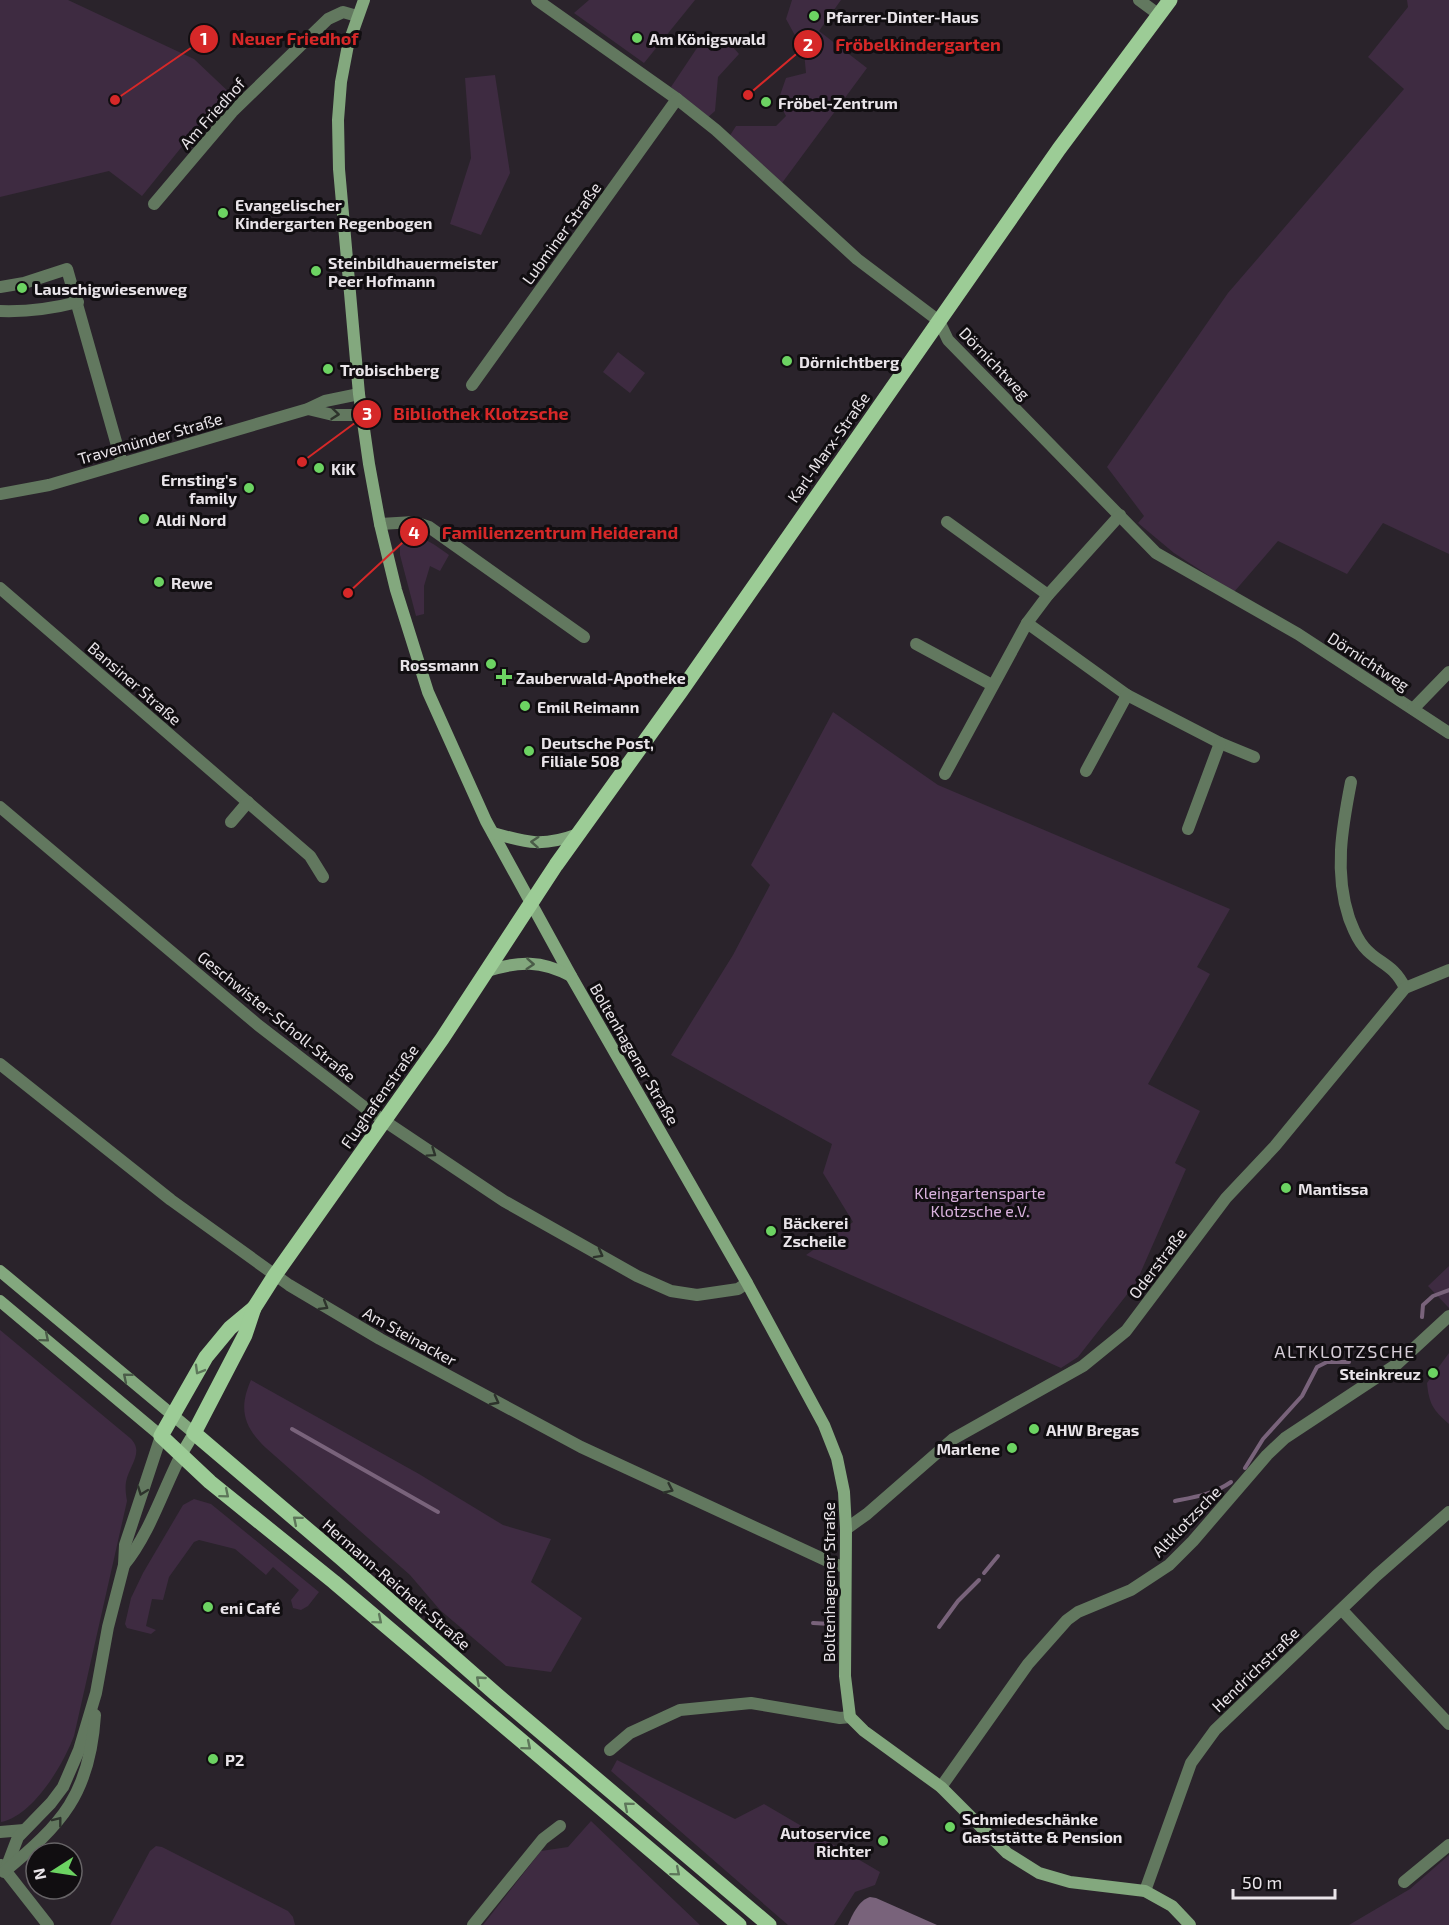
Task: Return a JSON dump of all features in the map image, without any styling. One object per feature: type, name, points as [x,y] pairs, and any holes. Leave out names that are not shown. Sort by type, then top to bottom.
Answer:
[{"type":"main road","name":"Karl-Marx-Straße","points":[[531,903],[1059,149],[1170,0]]},
{"type":"main road","name":"Flughafenstraße","points":[[194,1433],[245,1335],[254,1308],[487,971],[531,903]]},
{"type":"main road","name":"Flughafenstraße","points":[[161,1436],[206,1357],[230,1328],[254,1308]]},
{"type":"main road","name":"Hermann-Reichelt-Straße","points":[[194,1433],[342,1558],[497,1695],[769,1925]]},
{"type":"main road","points":[[161,1436],[227,1497],[334,1582],[739,1925]]},
{"type":"street","name":"Boltenhagener Straße","points":[[364,0],[348,45],[341,82],[338,120],[339,169],[359,394],[380,524],[399,600],[428,692],[465,777],[493,833],[571,976],[747,1283],[824,1425],[837,1458],[844,1492],[845,1676],[850,1717]]},
{"type":"street","name":"Dörnichtweg","points":[[537,0],[677,99],[724,138],[857,259],[939,321],[948,340],[1156,553],[1298,634],[1449,734]]},
{"type":"street","points":[[1139,0],[1158,14]]},
{"type":"street","name":"Am Friedhof","points":[[154,204],[232,112],[328,19],[343,12],[357,16]]},
{"type":"street","name":"Lubminer Straße","points":[[472,385],[677,99]]},
{"type":"street","points":[[0,287],[24,283],[68,269],[122,463]]},
{"type":"street","points":[[0,311],[27,312],[78,302]]},
{"type":"street","name":"Travemünder Straße","points":[[0,494],[49,484],[308,410],[325,401],[359,394]]},
{"type":"street","name":"Travemünder Straße","points":[[308,410],[326,414],[362,415]]},
{"type":"street","points":[[945,774],[1027,623],[1048,595],[1120,515]]},
{"type":"street","points":[[380,524],[414,522],[429,527],[584,637]]},
{"type":"street","points":[[946,522],[1048,595]]},
{"type":"street","name":"Bansiner Straße","points":[[0,588],[310,856],[323,877]]},
{"type":"street","points":[[1027,623],[1127,695],[1254,758]]},
{"type":"street","points":[[916,644],[992,686]]},
{"type":"street","name":"Dörnichtweg","points":[[1413,709],[1449,672]]},
{"type":"street","points":[[1086,771],[1127,695]]},
{"type":"street","points":[[1188,829],[1220,743]]},
{"type":"street","points":[[1351,782],[1339,866],[1346,907],[1354,932],[1364,948],[1399,974],[1405,988]]},
{"type":"street","points":[[231,822],[248,802]]},
{"type":"street","name":"Geschwister-Scholl-Straße","points":[[0,807],[258,1025],[384,1121],[504,1200],[637,1276],[671,1291],[697,1295],[738,1289],[747,1283]]},
{"type":"street","points":[[493,833],[519,841],[544,843],[578,834]]},
{"type":"street","points":[[487,971],[507,965],[526,963],[547,966],[571,976]]},
{"type":"street","name":"Oderstraße","points":[[846,1529],[867,1514],[953,1439],[1083,1366],[1126,1331],[1226,1198],[1275,1146],[1405,988],[1449,970]]},
{"type":"street","name":"Am Steinacker","points":[[0,1064],[171,1200],[275,1275],[380,1339],[581,1447],[834,1564],[845,1567]]},
{"type":"street","name":"Hermann-Reichelt-Straße","points":[[0,1271],[194,1433]]},
{"type":"street","points":[[0,1301],[161,1436]]},
{"type":"street","name":"Altklotzsche","points":[[941,1787],[1028,1664],[1067,1620],[1078,1612],[1131,1590],[1169,1564],[1200,1533],[1267,1455],[1286,1438],[1397,1364],[1449,1316]]},
{"type":"street","name":"Flughafenstraße","points":[[124,1564],[135,1551],[165,1485],[194,1433]]},
{"type":"street","name":"Flughafenstraße","points":[[2,1870],[24,1830],[51,1803],[63,1786],[80,1750],[96,1693],[108,1627],[124,1564],[125,1545],[161,1436]]},
{"type":"street","name":"Hendrichstraße","points":[[1145,1891],[1191,1763],[1215,1730],[1376,1576],[1449,1512]]},
{"type":"street","points":[[1342,1610],[1449,1724]]},
{"type":"street","name":"Flughafenstraße","points":[[2,1870],[43,1839],[72,1803],[89,1760],[96,1693]]},
{"type":"street","points":[[610,1750],[630,1733],[680,1710],[751,1703],[818,1715],[850,1717],[864,1731],[941,1787],[1007,1853],[1039,1873],[1070,1882],[1145,1891],[1172,1906],[1190,1925]]},
{"type":"street","points":[[473,1925],[543,1839],[560,1826]]},
{"type":"street","points":[[0,1833],[24,1830]]},
{"type":"street","points":[[1404,1882],[1449,1845]]},
{"type":"street","points":[[2,1870],[48,1925]]},
{"type":"green space","points":[[0,0],[68,0],[194,59],[233,96],[188,139],[142,196],[109,171],[0,197]]},
{"type":"green space","name":"Am Königswald","points":[[589,0],[695,0],[644,63],[574,13]]},
{"type":"green space","points":[[792,0],[841,0],[819,31],[867,68],[782,183],[729,137],[736,126],[776,126],[786,116],[778,101],[786,78],[806,73],[804,52],[786,19]]},
{"type":"green space","points":[[1407,0],[1449,0],[1449,554],[1383,523],[1347,574],[1278,541],[1234,592],[1174,553],[1138,523],[1144,516],[1107,467],[1228,293],[1404,89],[1368,57],[1408,7]]},
{"type":"green space","points":[[724,37],[739,54],[718,77],[715,111],[707,118],[671,87],[701,42]]},
{"type":"green space","points":[[495,75],[510,173],[481,235],[450,224],[471,158],[465,78]]},
{"type":"green space","points":[[618,352],[645,373],[630,393],[603,372]]},
{"type":"green space","points":[[409,536],[425,540],[449,555],[440,571],[430,566],[424,586],[424,614],[416,616],[400,555],[402,541]]},
{"type":"green space","name":"Kleingartensparte Klotzsche e.V.","points":[[833,712],[938,785],[1230,909],[1197,967],[1210,974],[1148,1084],[1200,1111],[1175,1163],[1186,1169],[1136,1283],[1078,1357],[1061,1368],[806,1255],[853,1222],[823,1173],[832,1144],[671,1055],[733,955],[770,885],[751,865]]},
{"type":"green space","points":[[1449,1266],[1449,1308],[1428,1286]]},
{"type":"green space","points":[[0,1330],[130,1438],[136,1448],[135,1459],[126,1482],[127,1501],[74,1736],[55,1774],[35,1800],[13,1818],[1,1822]]},
{"type":"green space","points":[[1449,1353],[1449,1424],[1433,1406],[1427,1383]]},
{"type":"green space","points":[[251,1380],[419,1474],[503,1525],[551,1539],[531,1582],[582,1618],[551,1672],[506,1666],[440,1610],[410,1575],[266,1448],[253,1433],[245,1417],[245,1400]]},
{"type":"green space","points":[[194,1499],[211,1504],[319,1592],[308,1606],[301,1610],[293,1608],[291,1600],[299,1590],[273,1567],[266,1575],[235,1549],[199,1540],[194,1542],[169,1577],[163,1600],[152,1599],[146,1626],[156,1630],[151,1634],[127,1628],[125,1624],[131,1598],[143,1573],[183,1505]]},
{"type":"green space","points":[[617,1760],[735,1819],[764,1804],[880,1872],[875,1885],[855,1892],[834,1925],[788,1925],[611,1771]]},
{"type":"green space","points":[[591,1821],[700,1925],[483,1925],[541,1851],[568,1847]]},
{"type":"green space","points":[[156,1846],[288,1911],[295,1925],[110,1925],[150,1851]]},
{"type":"green space","points":[[1449,1855],[1449,1925],[1349,1925],[1410,1889]]},
{"type":"shaded area","points":[[870,1897],[937,1925],[848,1925],[859,1905]]},
{"type":"waterway","points":[[1422,1317],[1423,1305],[1433,1296],[1449,1290]]},
{"type":"waterway","points":[[1245,1468],[1263,1439],[1302,1396],[1317,1367],[1327,1362],[1349,1362]]},
{"type":"waterway","points":[[292,1429],[438,1512]]},
{"type":"waterway","points":[[1175,1501],[1211,1492],[1231,1482]]},
{"type":"waterway","points":[[984,1573],[998,1556]]},
{"type":"waterway","points":[[939,1627],[958,1601],[979,1580]]},
{"type":"waterway","points":[[813,1623],[831,1624]]},
{"type":"place","name":"Pfarrer-Dinter-Haus","points":[[814,16]]},
{"type":"place","name":"Am Königswald","points":[[637,38]]},
{"type":"place","name":"Fröbelkindergarten","points":[[748,95]]},
{"type":"place","name":"Neuer Friedhof","points":[[115,100]]},
{"type":"place","name":"Fröbel-Zentrum","points":[[766,102]]},
{"type":"place","name":"Evangelischer Kindergarten Regenbogen","points":[[223,213]]},
{"type":"place","name":"Steinbildhauermeister Peer Hofmann","points":[[316,271]]},
{"type":"place","name":"Lauschigwiesenweg","points":[[22,288]]},
{"type":"place","name":"Dörnichtberg","points":[[787,361]]},
{"type":"place","name":"Trobischberg","points":[[328,369]]},
{"type":"place","name":"Bibliothek Klotzsche","points":[[302,462]]},
{"type":"place","name":"KiK","points":[[319,468]]},
{"type":"place","name":"Ernsting's family","points":[[249,488]]},
{"type":"place","name":"Aldi Nord","points":[[144,519]]},
{"type":"place","name":"Rewe","points":[[159,582]]},
{"type":"place","name":"Familienzentrum Heiderand","points":[[348,593]]},
{"type":"place","name":"Rossmann","points":[[491,664]]},
{"type":"place","name":"Zauberwald-Apotheke","points":[[504,677]]},
{"type":"place","name":"Emil Reimann","points":[[525,706]]},
{"type":"place","name":"Deutsche Post, Filiale 508","points":[[529,751]]},
{"type":"place","name":"Mantissa","points":[[1286,1188]]},
{"type":"place","name":"Bäckerei Zscheile","points":[[771,1231]]},
{"type":"place","name":"Steinkreuz","points":[[1433,1373]]},
{"type":"place","name":"AHW Bregas","points":[[1034,1429]]},
{"type":"place","name":"Marlene","points":[[1012,1448]]},
{"type":"place","name":"eni Café","points":[[208,1607]]},
{"type":"place","name":"P2","points":[[213,1759]]},
{"type":"place","name":"Schmiedeschänke Gaststätte & Pension","points":[[950,1827]]},
{"type":"place","name":"Autoservice Richter","points":[[883,1841]]},
{"type":"district","name":"ALTKLOTZSCHE","points":[[1345,1351]]}]
